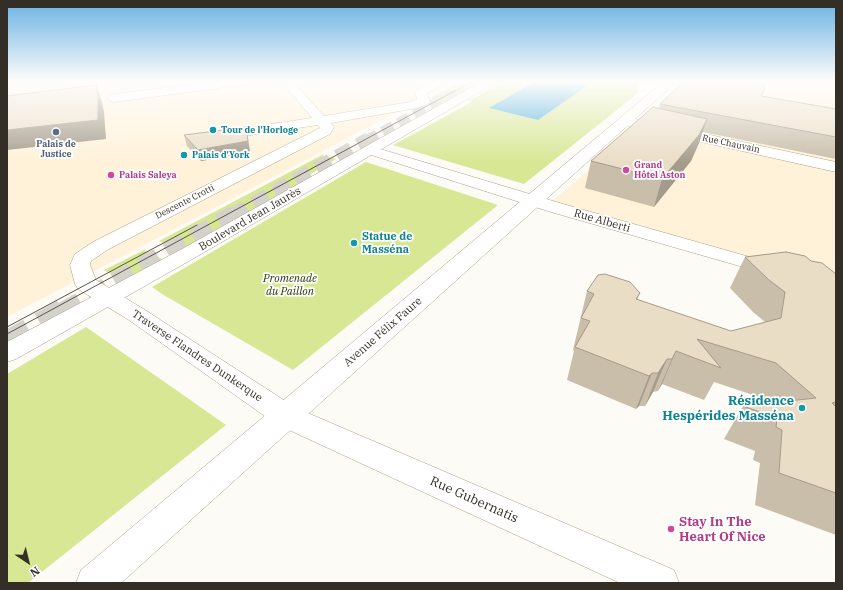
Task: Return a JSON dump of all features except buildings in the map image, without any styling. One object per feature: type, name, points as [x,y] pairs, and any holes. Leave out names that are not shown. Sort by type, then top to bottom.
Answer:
[{"type":"street","points":[[311,109],[321,120]]},
{"type":"street","points":[[212,137],[396,109]]},
{"type":"street","name":"Boulevard Jean Jaurès","points":[[7,353],[186,255],[443,109]]},
{"type":"street","name":"Avenue Félix Faure","points":[[94,583],[640,109]]},
{"type":"street","name":"Descente Crotti","points":[[108,297],[86,284],[80,265],[82,258],[100,246],[325,130],[326,127],[321,120]]},
{"type":"street","name":"Rue Chauvain","points":[[626,121],[836,168]]},
{"type":"street","name":"Rue Alberti","points":[[370,150],[534,201],[793,276]]},
{"type":"street","name":"Traverse Flandres Dunkerque","points":[[108,297],[286,416]]},
{"type":"street","name":"Rue Gubernatis","points":[[286,416],[661,583]]},
{"type":"shaded area","points":[[7,109],[404,109],[7,317]]},
{"type":"shaded area","points":[[662,109],[836,109],[836,282],[551,202]]},
{"type":"green space","points":[[460,109],[619,109],[524,184],[393,145]]},
{"type":"green space","points":[[322,155],[336,159],[307,176],[311,178],[181,251],[159,241]]},
{"type":"green space","name":"Promenade du Paillon","points":[[366,162],[498,205],[293,370],[152,287]]},
{"type":"green space","points":[[144,250],[164,260],[125,282],[104,270]]},
{"type":"green space","points":[[86,327],[226,425],[28,583],[7,583],[7,374]]},
{"type":"water","points":[[491,109],[554,109],[538,120]]},
{"type":"tunnel","points":[[367,141],[427,109]]},
{"type":"tunnel","points":[[233,216],[369,140]]},
{"type":"tunnel","points":[[63,312],[235,215]]},
{"type":"tunnel","points":[[7,344],[65,311]]},
{"type":"tram line","points":[[7,334],[422,109]]},
{"type":"tram line","points":[[7,327],[197,225]]},
{"type":"place","name":"Tour de l'Horloge","points":[[213,130]]},
{"type":"place","name":"Palais de Justice","points":[[56,132]]},
{"type":"place","name":"Palais d'York","points":[[184,155]]},
{"type":"place","name":"Grand Hôtel Aston","points":[[626,170]]},
{"type":"place","name":"Palais Saleya","points":[[111,175]]},
{"type":"place","name":"Statue de Masséna","points":[[354,243]]},
{"type":"place","name":"Résidence Hespérides Masséna","points":[[802,408]]},
{"type":"place","name":"Stay In The Heart Of Nice","points":[[671,529]]}]
